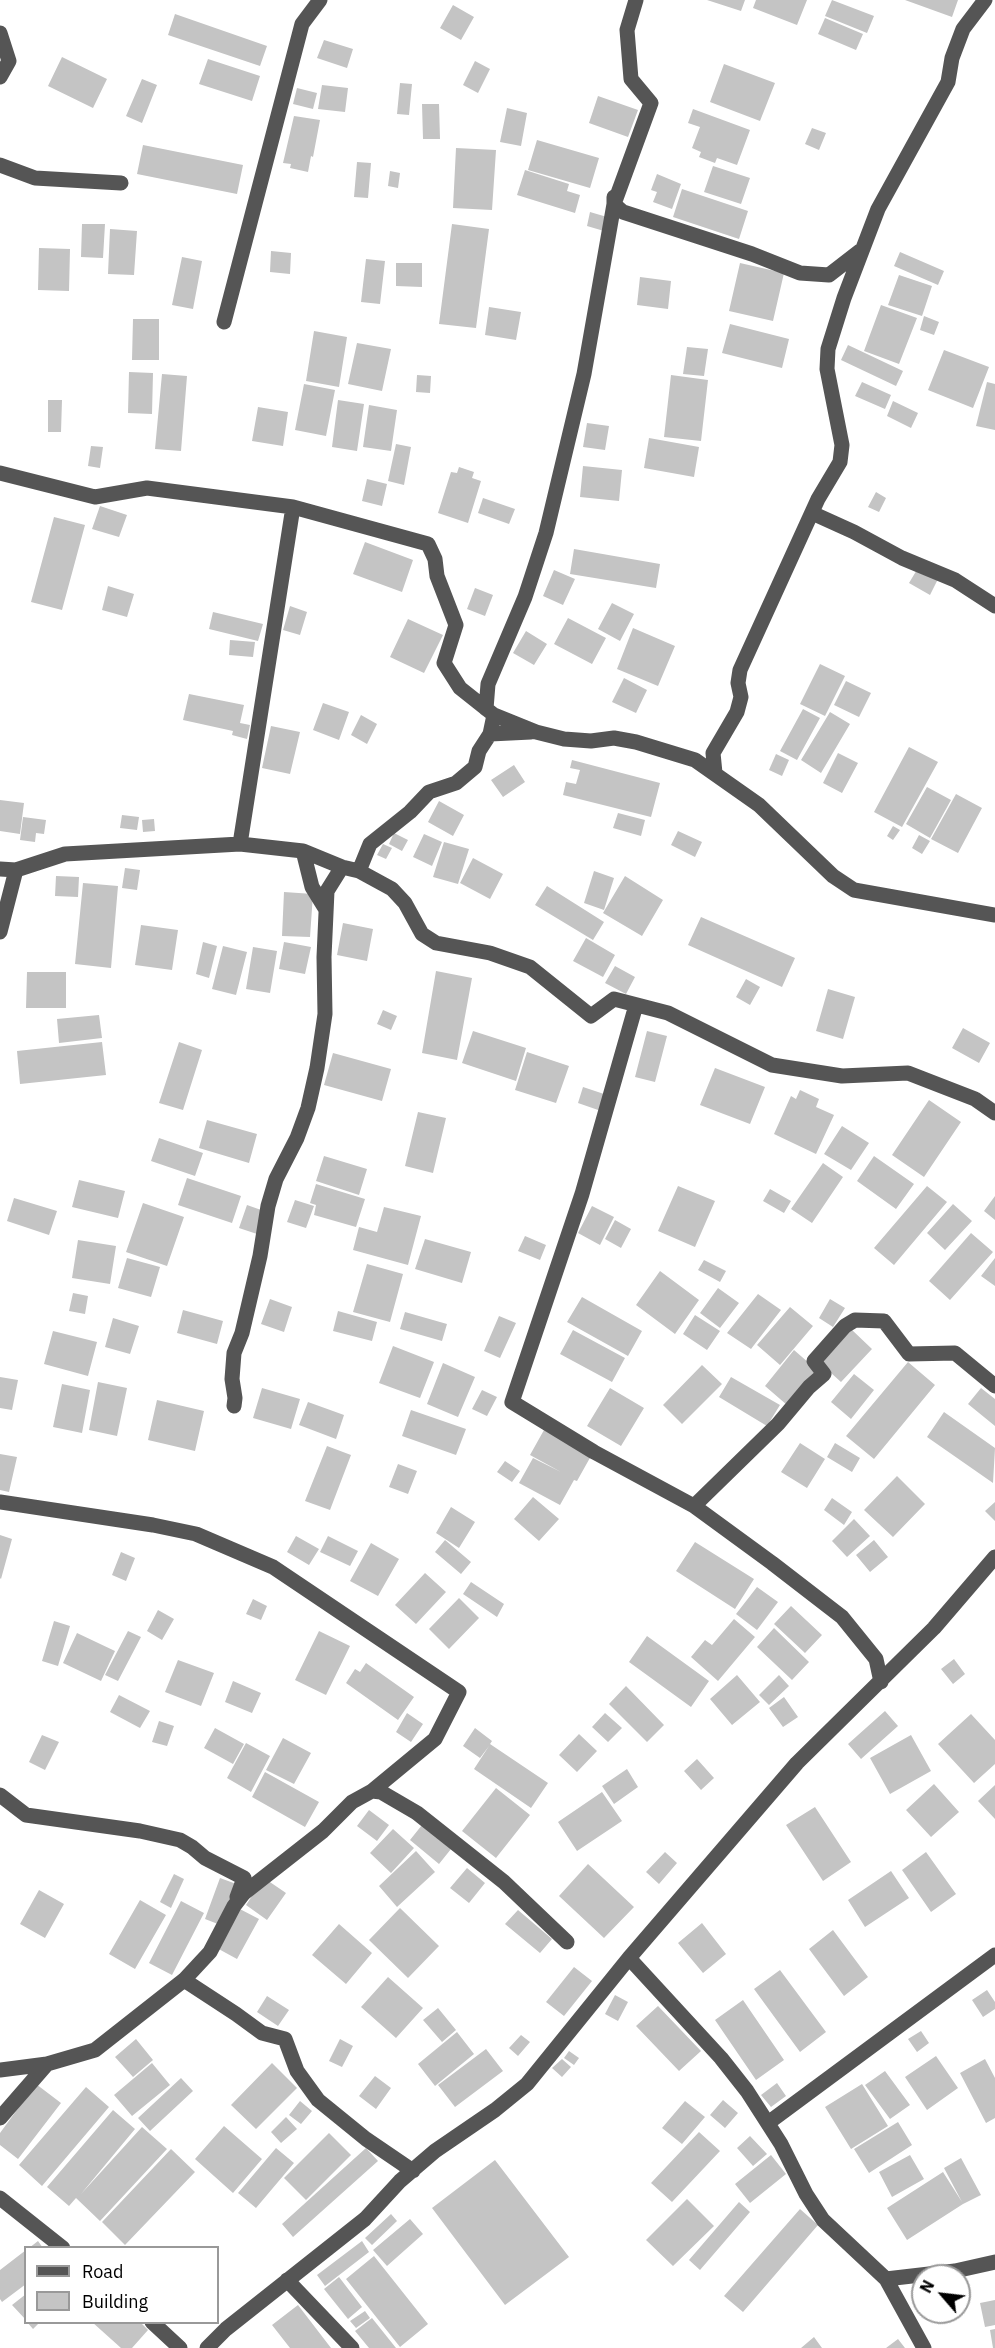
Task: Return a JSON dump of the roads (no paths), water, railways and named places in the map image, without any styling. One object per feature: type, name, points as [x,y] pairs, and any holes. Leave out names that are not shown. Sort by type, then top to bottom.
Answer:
[{"type":"street","points":[[224,322],[302,24],[320,0]]},
{"type":"street","points":[[614,204],[651,103],[631,79],[627,30],[636,0]]},
{"type":"street","points":[[715,772],[713,753],[737,712],[741,698],[738,683],[740,670],[812,513],[840,462],[842,445],[827,369],[828,349],[860,251],[878,209],[948,82],[952,58],[963,29],[985,0]]},
{"type":"street","points":[[0,33],[9,61],[0,77]]},
{"type":"street","points":[[0,165],[35,178],[121,183]]},
{"type":"street","points":[[359,871],[370,844],[410,812],[429,792],[456,783],[475,767],[479,751],[489,734],[488,684],[525,597],[546,532],[584,374],[614,204],[617,167]]},
{"type":"street","points":[[614,204],[623,212],[752,254],[800,273],[829,275],[860,251]]},
{"type":"street","points":[[829,275],[844,298]]},
{"type":"street","points":[[0,473],[95,497],[147,488],[293,507],[428,544],[435,559],[437,576],[456,625],[444,663],[460,688],[490,712],[536,732],[564,739],[591,741],[614,738],[636,742],[695,760],[759,805],[833,876],[854,891],[995,915]]},
{"type":"street","points":[[240,844],[293,507]]},
{"type":"street","points":[[812,513],[902,558],[955,580],[995,606]]},
{"type":"street","points":[[489,734],[536,732]]},
{"type":"street","points":[[695,760],[713,753]]},
{"type":"street","points":[[0,869],[16,870],[65,854],[240,844],[303,851],[342,867],[359,871],[392,889],[405,903],[423,934],[436,943],[490,954],[530,967],[591,1016],[614,999],[668,1013],[772,1065],[842,1076],[908,1073],[975,1099],[995,1113]]},
{"type":"street","points":[[303,851],[312,887],[325,908]]},
{"type":"street","points":[[234,1407],[232,1379],[234,1353],[242,1333],[261,1256],[268,1206],[276,1179],[297,1138],[317,1068],[325,1014],[324,957],[327,891],[342,867]]},
{"type":"street","points":[[0,933],[16,870]]},
{"type":"street","points":[[636,1005],[582,1194],[512,1402],[594,1452],[694,1506],[772,1563],[842,1617],[876,1659],[881,1682]]},
{"type":"street","points":[[694,1506],[778,1424],[809,1387],[824,1374],[814,1361],[845,1326],[855,1320],[884,1321],[909,1354],[955,1353],[995,1386]]},
{"type":"street","points":[[0,1502],[153,1524],[196,1533],[273,1567],[459,1692],[435,1739],[372,1791],[352,1802],[323,1831],[253,1885],[234,1906]]},
{"type":"street","points":[[207,2348],[226,2329],[365,2219],[435,2151],[495,2110],[527,2084],[629,1958],[797,1763],[934,1629],[995,1557]]},
{"type":"street","points":[[372,1791],[381,1792],[417,1813],[504,1882],[567,1942]]},
{"type":"street","points":[[0,1795],[26,1815],[140,1831],[180,1840],[205,1858],[244,1878],[234,1906],[210,1952],[184,1980],[95,2050],[47,2064],[0,2070]]},
{"type":"street","points":[[768,2123],[995,1955]]},
{"type":"street","points":[[629,1958],[721,2058],[747,2091],[781,2144],[806,2194],[823,2220],[886,2279],[924,2348]]},
{"type":"street","points":[[184,1980],[262,2033],[285,2038],[297,2071],[318,2100],[366,2139],[413,2171]]},
{"type":"street","points":[[0,2118],[47,2064]]},
{"type":"street","points":[[0,2198],[62,2246]]},
{"type":"street","points":[[886,2279],[955,2271],[995,2262]]},
{"type":"street","points":[[287,2280],[352,2348]]},
{"type":"street","points":[[154,2324],[180,2348]]}]
